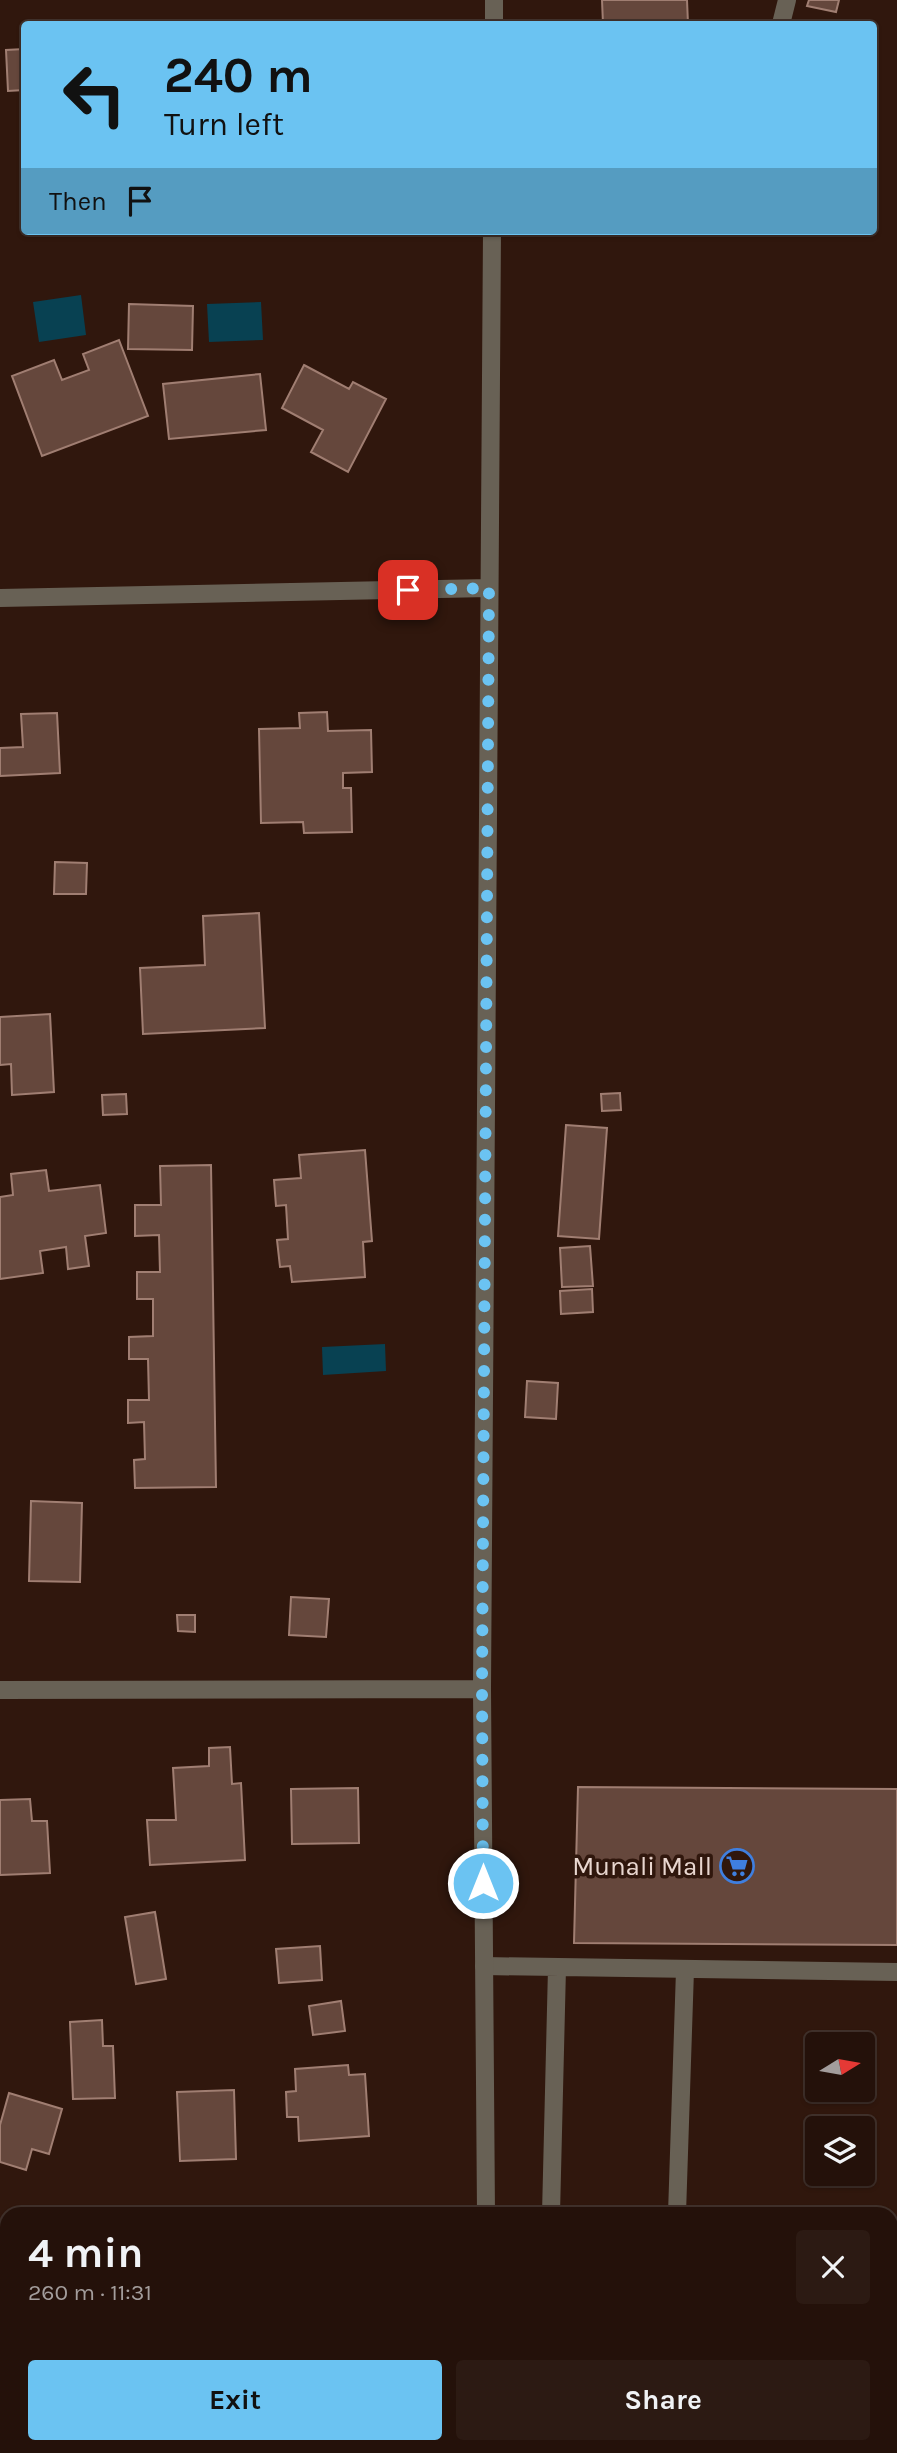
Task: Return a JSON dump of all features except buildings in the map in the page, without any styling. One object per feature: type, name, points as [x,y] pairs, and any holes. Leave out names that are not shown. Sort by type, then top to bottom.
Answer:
[{"type":"street","points":[[494,0],[494,21]]},
{"type":"street","points":[[782,21],[787,0]]},
{"type":"street","points":[[486,2207],[482,1689],[492,235]]},
{"type":"street","points":[[0,598],[489,588]]},
{"type":"street","points":[[0,1690],[482,1689]]},
{"type":"street","points":[[484,1966],[897,1972]]},
{"type":"street","points":[[551,2207],[557,1968]]},
{"type":"street","points":[[677,2207],[685,1969]]},
{"type":"water","points":[[81,295],[86,335],[39,342],[33,302]]},
{"type":"water","points":[[261,302],[263,340],[209,342],[207,304]]},
{"type":"water","points":[[385,1344],[386,1371],[323,1375],[322,1347]]},
{"type":"place","name":"Munali Mall","points":[[737,1866]]},
{"type":"route","points":[[408,590],[489,588],[483,1883]]}]
